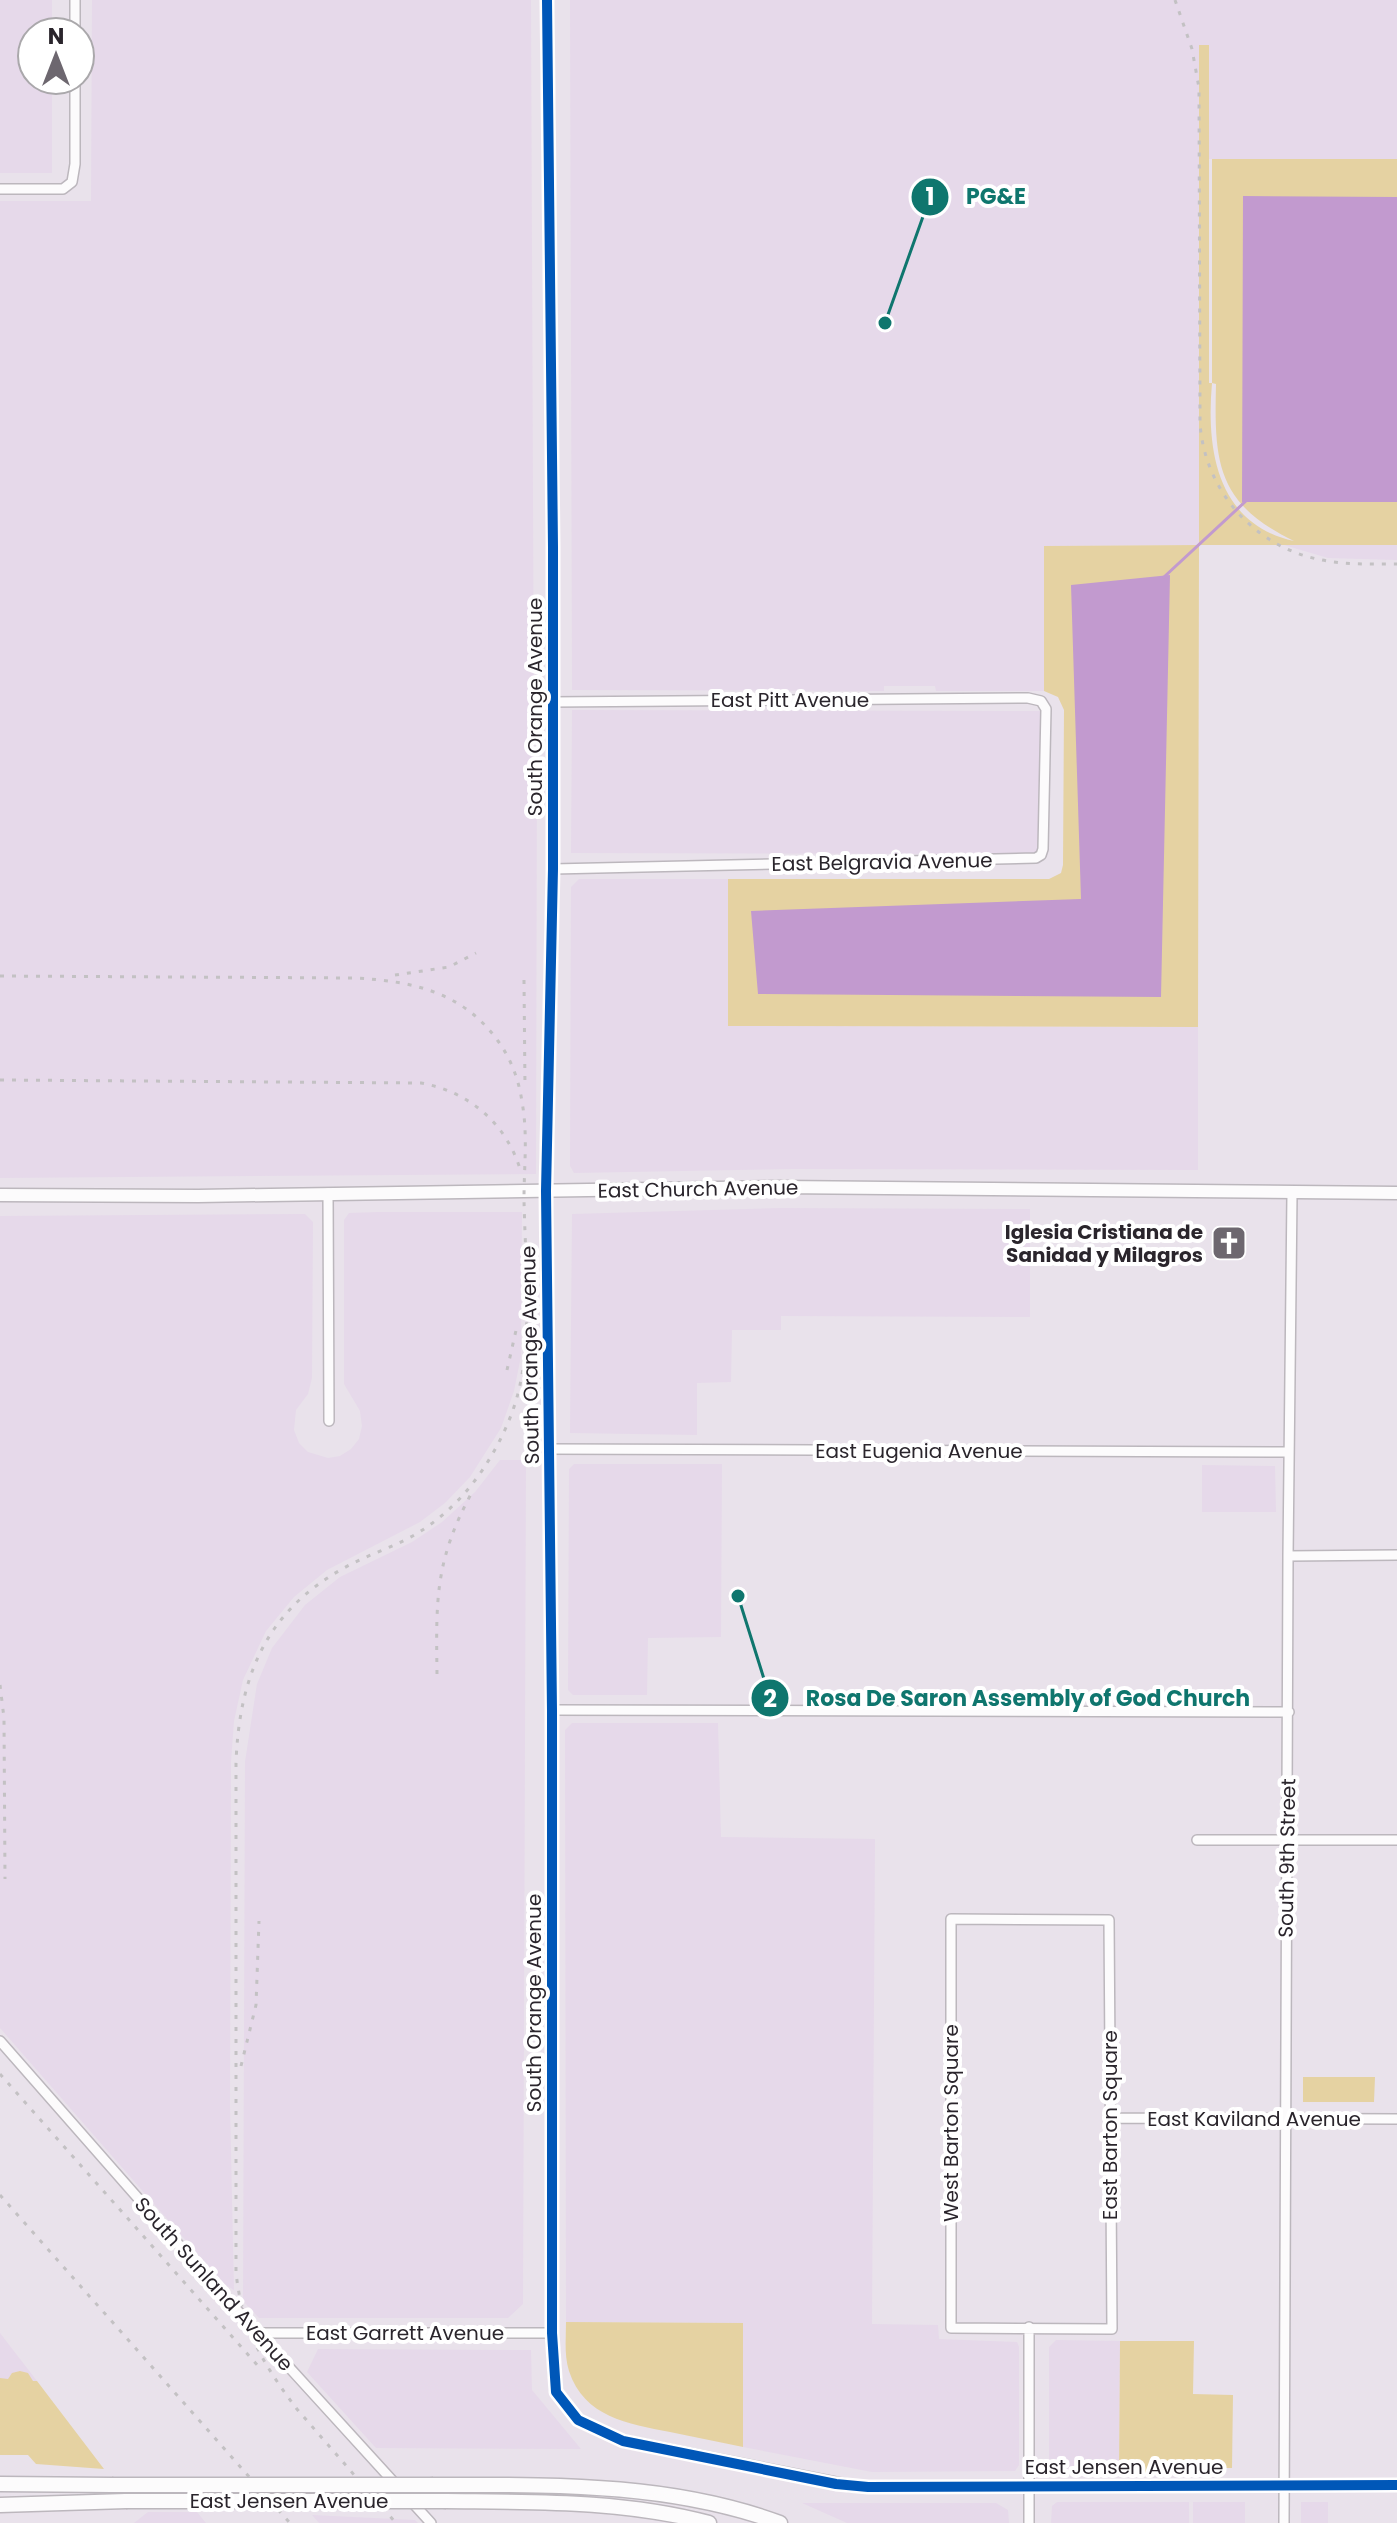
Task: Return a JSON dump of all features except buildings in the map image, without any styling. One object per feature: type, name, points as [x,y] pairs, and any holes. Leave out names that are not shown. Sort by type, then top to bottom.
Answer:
[{"type":"main road","name":"East Church Avenue","points":[[0,1195],[785,1187],[1397,1193]]},
{"type":"main road","name":"East Jensen Avenue","points":[[0,2482],[622,2488],[725,2506],[780,2523]]},
{"type":"main road","name":"East Jensen Avenue","points":[[0,2505],[126,2501],[577,2503],[646,2510],[709,2523]]},
{"type":"street","name":"South Orange Avenue","points":[[547,0],[553,512],[553,869],[546,1191],[552,1710],[552,2333],[556,2392],[578,2420],[623,2441],[852,2486]]},
{"type":"street","points":[[0,189],[63,189],[72,182],[75,96]]},
{"type":"street","name":"East Pitt Avenue","points":[[552,702],[1028,698]]},
{"type":"street","name":"East Belgravia Avenue","points":[[553,869],[1036,858],[1043,849],[1046,709],[1041,701],[1028,698]]},
{"type":"street","points":[[328,1193],[329,1421]]},
{"type":"street","name":"South 9th Street","points":[[1284,2523],[1292,1194]]},
{"type":"street","name":"East Eugenia Avenue","points":[[549,1449],[1289,1452]]},
{"type":"street","points":[[1288,1556],[1397,1555]]},
{"type":"street","points":[[552,1710],[1289,1712]]},
{"type":"street","points":[[1197,1840],[1397,1840]]},
{"type":"street","name":"West Barton Square","points":[[1029,2327],[951,2328],[951,1919],[1109,1920]]},
{"type":"street","name":"East Barton Square","points":[[1029,2327],[1112,2329],[1109,1920]]},
{"type":"street","name":"South Sunland Avenue","points":[[0,2041],[431,2523]]},
{"type":"street","name":"East Kaviland Avenue","points":[[1110,2118],[1397,2119]]},
{"type":"street","points":[[1029,2327],[1029,2523]]},
{"type":"street","name":"East Garrett Avenue","points":[[259,2333],[552,2333]]},
{"type":"street","name":"East Jensen Avenue","points":[[852,2486],[1397,2485]]},
{"type":"shaded area","points":[[0,0],[52,0],[52,16],[16,16],[16,96],[52,96],[52,173],[0,173]]},
{"type":"shaded area","points":[[92,0],[531,0],[534,748],[537,749],[536,1174],[0,1178],[0,201],[91,201],[92,96],[96,96],[96,16],[92,16]]},
{"type":"shaded area","points":[[570,0],[1397,0],[1397,159],[1209,159],[1209,45],[1199,45],[1199,545],[1045,546],[1044,691],[936,691],[935,686],[884,686],[884,691],[572,690]]},
{"type":"shaded area","points":[[1199,45],[1209,45],[1209,383],[1212,383],[1212,159],[1397,159],[1397,545],[1199,545]],"holes":[[[1212,383],[1216,384],[1219,459],[1225,478],[1249,512],[1294,541],[1268,532],[1248,519],[1222,481],[1211,434]]]},
{"type":"shaded area","points":[[1243,196],[1397,197],[1397,502],[1242,502]]},
{"type":"shaded area","points":[[1199,545],[1198,1027],[728,1026],[728,879],[1049,879],[1061,873],[1064,710],[1058,697],[1044,691],[1044,546]]},
{"type":"shaded area","points":[[1284,545],[1397,545],[1397,560],[1328,558]]},
{"type":"shaded area","points":[[1170,575],[1161,997],[758,994],[751,911],[1081,899],[1071,585]]},
{"type":"shaded area","points":[[572,710],[1044,711],[1043,854],[571,853]]},
{"type":"shaded area","points":[[579,879],[728,879],[728,1026],[1198,1027],[1198,1170],[793,1169],[574,1173],[570,1166],[571,887]]},
{"type":"shaded area","points":[[780,1208],[1030,1209],[1030,1317],[781,1316],[781,1330],[732,1330],[731,1382],[697,1383],[697,1435],[570,1433],[572,1214]]},
{"type":"shaded area","points":[[522,1212],[521,1356],[514,1391],[501,1428],[470,1477],[445,1503],[420,1522],[327,1570],[294,1597],[266,1631],[243,1680],[234,1721],[231,1762],[230,2106],[234,2290],[224,2284],[0,2028],[0,1216],[305,1214],[313,1222],[312,1378],[308,1394],[296,1410],[294,1430],[299,1443],[308,1452],[328,1458],[340,1456],[351,1449],[359,1439],[362,1426],[360,1411],[344,1384],[344,1220],[349,1213]]},
{"type":"shaded area","points":[[500,1460],[526,1460],[523,2304],[508,2318],[259,2318],[243,2301],[245,1762],[257,1684],[272,1648],[305,1605],[340,1577],[412,1542],[442,1522],[475,1492]]},
{"type":"shaded area","points":[[574,1464],[722,1464],[721,1637],[648,1638],[647,1695],[573,1695],[568,1690],[569,1469]]},
{"type":"shaded area","points":[[1202,1465],[1275,1466],[1276,1512],[1202,1512]]},
{"type":"shaded area","points":[[572,1723],[718,1723],[721,1837],[875,1839],[872,2324],[938,2325],[939,2339],[1017,2342],[1019,2465],[1015,2471],[872,2472],[743,2447],[743,2323],[566,2322],[565,1730]]},
{"type":"shaded area","points":[[1303,2077],[1375,2077],[1374,2102],[1303,2102]]},
{"type":"shaded area","points":[[566,2322],[743,2323],[743,2447],[639,2426],[596,2408],[585,2399],[569,2371]]},
{"type":"shaded area","points":[[0,2333],[37,2381],[0,2379]]},
{"type":"shaded area","points":[[1056,2340],[1120,2341],[1119,2473],[1055,2473],[1049,2468],[1049,2347]]},
{"type":"shaded area","points":[[1120,2341],[1194,2341],[1193,2394],[1233,2395],[1232,2468],[1194,2468],[1193,2473],[1119,2473]]},
{"type":"shaded area","points":[[318,2349],[531,2350],[532,2390],[581,2449],[376,2448],[307,2372]]},
{"type":"shaded area","points":[[20,2371],[37,2381],[104,2469],[36,2464],[28,2455],[0,2455],[0,2378],[8,2379],[12,2373]]},
{"type":"shaded area","points":[[1057,2502],[1189,2502],[1189,2523],[1051,2523],[1052,2506]]},
{"type":"shaded area","points":[[1193,2502],[1245,2502],[1245,2523],[1193,2523]]},
{"type":"shaded area","points":[[1301,2502],[1328,2502],[1328,2523],[1301,2523]]},
{"type":"shaded area","points":[[802,2503],[996,2503],[1008,2510],[1009,2523],[847,2523]]},
{"type":"shaded area","points":[[148,2512],[197,2512],[206,2523],[134,2523]]},
{"type":"shaded area","points":[[312,2515],[415,2520],[418,2523],[319,2523]]},
{"type":"waterway","points":[[1164,577],[1247,500]]},
{"type":"railway","points":[[1175,0],[1192,49],[1199,88],[1200,424],[1211,471],[1236,511],[1272,541],[1294,552],[1327,561],[1397,564]]},
{"type":"railway","points":[[395,975],[449,967],[476,953]]},
{"type":"railway","points":[[0,976],[355,978],[416,986],[452,1000],[484,1024],[507,1055],[521,1094],[525,1138],[526,1340],[520,1385],[507,1426],[479,1475],[441,1517],[405,1540],[359,1560],[317,1585],[276,1626],[251,1675],[238,1732],[236,2272],[244,2314],[258,2350],[303,2417]]},
{"type":"railway","points":[[524,980],[525,1088]]},
{"type":"railway","points":[[0,1080],[421,1083],[455,1094],[484,1113],[506,1139],[521,1172]]},
{"type":"railway","points":[[507,1370],[517,1326]]},
{"type":"railway","points":[[437,1674],[440,1581],[450,1540],[471,1494]]},
{"type":"railway","points":[[0,1685],[4,1718],[5,1879]]},
{"type":"railway","points":[[241,2066],[256,2005],[259,1921]]},
{"type":"railway","points":[[0,2074],[259,2367]]},
{"type":"railway","points":[[0,2195],[290,2523]]},
{"type":"railway","points":[[296,2408],[396,2523]]},
{"type":"cycle path","points":[[547,0],[553,869],[546,1191],[552,1710],[552,2333],[556,2392],[578,2420],[623,2441],[836,2484],[868,2487],[1397,2485]]},
{"type":"place","name":"PG&E","points":[[885,323]]},
{"type":"place","name":"Iglesia Cristiana de Sanidad y Milagros","points":[[1229,1243]]},
{"type":"place","name":"Rosa De Saron Assembly of God Church","points":[[738,1596]]}]
